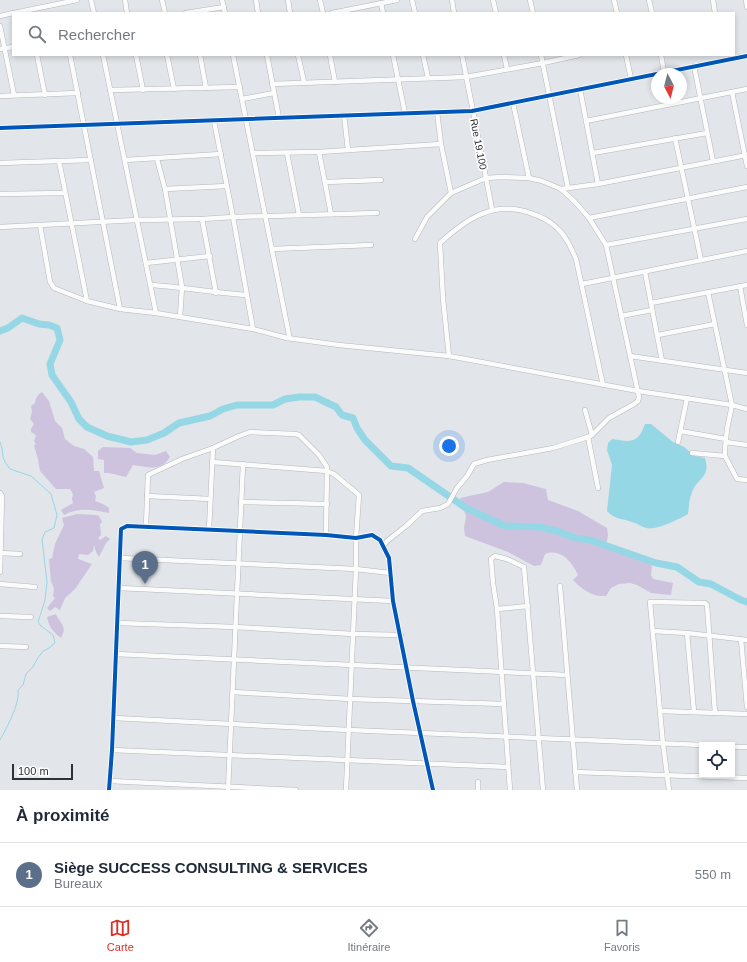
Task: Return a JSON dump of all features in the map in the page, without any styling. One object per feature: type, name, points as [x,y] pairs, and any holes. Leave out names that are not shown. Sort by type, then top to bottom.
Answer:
[{"type":"street","points":[[18,12],[60,2],[77,0]]},
{"type":"street","points":[[91,0],[94,12]]},
{"type":"street","points":[[124,0],[127,12]]},
{"type":"street","points":[[162,0],[165,12]]},
{"type":"street","points":[[222,0],[225,12]]},
{"type":"street","points":[[256,0],[258,12]]},
{"type":"street","points":[[288,0],[290,12]]},
{"type":"street","points":[[320,0],[323,12]]},
{"type":"street","points":[[337,12],[397,0]]},
{"type":"street","points":[[412,0],[415,12]]},
{"type":"street","points":[[452,0],[454,12]]},
{"type":"street","points":[[493,0],[496,12]]},
{"type":"street","points":[[531,0],[533,12]]},
{"type":"street","points":[[614,0],[617,12]]},
{"type":"street","points":[[649,0],[652,12]]},
{"type":"street","points":[[713,0],[715,12]]},
{"type":"street","points":[[746,0],[747,7]]},
{"type":"street","points":[[381,3],[384,12]]},
{"type":"street","points":[[193,12],[224,7]]},
{"type":"street","points":[[0,16],[12,13]]},
{"type":"street","points":[[0,26],[2,49],[14,95]]},
{"type":"street","points":[[2,49],[12,46]]},
{"type":"street","points":[[37,56],[45,95]]},
{"type":"street","points":[[70,56],[120,309]]},
{"type":"street","points":[[102,56],[118,124],[156,313]]},
{"type":"street","points":[[136,56],[143,90]]},
{"type":"street","points":[[167,56],[174,89]]},
{"type":"street","points":[[200,56],[206,88]]},
{"type":"street","points":[[233,56],[289,335],[287,338]]},
{"type":"street","points":[[267,56],[279,118]]},
{"type":"street","points":[[298,56],[304,82]]},
{"type":"street","points":[[330,56],[335,82]]},
{"type":"street","points":[[393,56],[405,113]]},
{"type":"street","points":[[423,56],[428,78]]},
{"type":"street","name":"Rue 19.100","points":[[462,56],[492,210]]},
{"type":"street","points":[[504,56],[507,69]]},
{"type":"street","points":[[541,56],[568,188]]},
{"type":"street","points":[[272,84],[466,77],[574,56]]},
{"type":"street","points":[[626,56],[631,79]]},
{"type":"street","points":[[661,56],[663,68]]},
{"type":"street","points":[[684,68],[724,58],[747,56]]},
{"type":"street","points":[[694,66],[713,161]]},
{"type":"street","points":[[0,128],[472,111],[651,75]]},
{"type":"street","points":[[110,90],[240,87]]},
{"type":"street","points":[[580,89],[598,184]]},
{"type":"street","points":[[586,121],[747,89]]},
{"type":"street","points":[[732,92],[746,155],[747,166]]},
{"type":"street","points":[[0,96],[78,93]]},
{"type":"street","points":[[242,99],[274,93]]},
{"type":"street","points":[[514,103],[529,178]]},
{"type":"street","points":[[437,112],[441,144],[451,192]]},
{"type":"street","points":[[344,116],[348,150]]},
{"type":"street","points":[[214,121],[253,329]]},
{"type":"street","points":[[593,153],[707,133]]},
{"type":"street","points":[[675,138],[701,260]]},
{"type":"street","points":[[253,153],[319,152],[441,144]]},
{"type":"street","points":[[319,152],[331,214]]},
{"type":"street","points":[[287,153],[299,215]]},
{"type":"street","points":[[125,160],[221,154]]},
{"type":"street","points":[[561,190],[746,155]]},
{"type":"street","points":[[157,159],[165,189],[182,287],[180,317]]},
{"type":"street","points":[[0,163],[90,160]]},
{"type":"street","points":[[59,161],[87,301]]},
{"type":"street","points":[[384,545],[422,511],[440,508],[448,504],[457,488],[468,476],[474,464],[553,448],[590,436],[608,418],[638,401],[639,397],[606,246],[589,218],[575,202],[561,190],[542,181],[529,178],[486,178],[451,192],[427,217],[415,239]]},
{"type":"street","points":[[325,182],[382,180]]},
{"type":"street","points":[[165,189],[227,186]]},
{"type":"street","points":[[589,218],[747,187]]},
{"type":"street","points":[[0,194],[65,194]]},
{"type":"street","points":[[449,356],[443,299],[440,243],[472,219],[492,210],[507,208],[522,210],[543,217],[557,228],[568,241],[576,258],[603,385]]},
{"type":"street","points":[[0,227],[137,220],[377,213]]},
{"type":"street","points":[[202,219],[216,293]]},
{"type":"street","points":[[606,246],[747,219]]},
{"type":"street","points":[[40,225],[50,282],[54,288],[87,301],[120,309],[156,313],[253,329],[287,338],[338,345],[449,356],[603,385],[732,405],[747,409]]},
{"type":"street","points":[[272,249],[371,245]]},
{"type":"street","points":[[582,284],[747,251]]},
{"type":"street","points":[[146,263],[210,256]]},
{"type":"street","points":[[644,272],[658,335],[662,361]]},
{"type":"street","points":[[151,285],[182,287],[216,293],[247,295]]},
{"type":"street","points":[[651,303],[747,285]]},
{"type":"street","points":[[740,286],[747,325]]},
{"type":"street","points":[[708,292],[732,405],[725,456],[737,479],[747,480]]},
{"type":"street","points":[[621,316],[652,310]]},
{"type":"street","points":[[658,335],[715,324]]},
{"type":"street","points":[[630,356],[747,373]]},
{"type":"street","points":[[678,442],[687,398]]},
{"type":"street","points":[[585,410],[598,488]]},
{"type":"street","points":[[680,431],[747,445]]},
{"type":"street","points":[[146,527],[147,476],[150,473],[250,432],[297,434],[319,455],[325,463],[327,471],[326,535]]},
{"type":"street","points":[[209,530],[213,448]]},
{"type":"street","points":[[692,453],[725,456]]},
{"type":"street","points":[[212,462],[327,471],[334,474],[359,495],[346,790]]},
{"type":"street","points":[[228,788],[243,464]]},
{"type":"street","points":[[0,572],[1,495]]},
{"type":"street","points":[[147,496],[210,499]]},
{"type":"street","points":[[241,502],[327,504]]},
{"type":"street","points":[[109,790],[114,718],[120,558],[122,529],[127,526],[326,535],[356,538],[372,535],[380,540],[384,545],[389,558],[393,601],[413,701],[434,790]]},
{"type":"street","points":[[0,553],[20,554]]},
{"type":"street","points":[[510,790],[497,609],[491,559],[495,556],[507,559],[524,567],[543,790]]},
{"type":"street","points":[[120,558],[238,562],[356,569],[390,573]]},
{"type":"street","points":[[0,584],[35,587]]},
{"type":"street","points":[[560,586],[577,790]]},
{"type":"street","points":[[119,588],[393,601]]},
{"type":"street","points":[[669,790],[663,744],[650,602],[704,604],[708,607],[715,712]]},
{"type":"street","points":[[497,609],[528,606]]},
{"type":"street","points":[[0,616],[30,617]]},
{"type":"street","points":[[118,623],[235,626],[353,634],[401,635]]},
{"type":"street","points":[[653,631],[747,640]]},
{"type":"street","points":[[686,633],[694,712]]},
{"type":"street","points":[[741,639],[747,707]]},
{"type":"street","points":[[0,646],[26,647]]},
{"type":"street","points":[[116,654],[567,675]]},
{"type":"street","points":[[233,692],[350,699],[504,704]]},
{"type":"street","points":[[660,711],[747,714]]},
{"type":"street","points":[[114,718],[348,730],[699,745]]},
{"type":"street","points":[[735,747],[747,747]]},
{"type":"street","points":[[112,750],[508,767]]},
{"type":"street","points":[[575,772],[747,778]]},
{"type":"street","points":[[110,781],[228,788],[296,790]]},
{"type":"street","points":[[478,782],[478,790]]},
{"type":"shaded area","points":[[42,392],[49,401],[55,421],[62,428],[65,439],[74,446],[84,449],[93,457],[94,471],[99,471],[104,488],[94,492],[96,496],[95,501],[109,508],[109,513],[81,510],[64,515],[61,510],[73,503],[73,494],[70,489],[56,489],[40,471],[34,446],[36,444],[34,441],[36,435],[31,432],[34,424],[30,419],[32,412],[31,406],[35,403],[37,397]]},
{"type":"shaded area","points":[[103,447],[130,448],[137,453],[155,455],[166,451],[170,457],[163,465],[158,467],[133,465],[126,477],[104,473],[104,460],[98,459],[98,451]]},
{"type":"shaded area","points":[[504,482],[523,483],[546,489],[548,500],[578,511],[607,528],[608,535],[606,547],[652,564],[651,575],[653,579],[673,583],[671,595],[651,593],[637,585],[630,583],[619,584],[611,588],[606,596],[592,594],[584,590],[573,580],[578,575],[573,565],[561,555],[556,553],[545,554],[541,565],[534,566],[508,552],[465,536],[464,528],[466,516],[460,498],[488,492]]},
{"type":"shaded area","points":[[77,514],[99,516],[102,522],[100,524],[101,535],[98,538],[100,540],[106,536],[110,539],[106,543],[99,557],[94,545],[93,551],[88,555],[79,554],[78,559],[92,564],[75,589],[65,598],[60,610],[55,607],[50,611],[47,608],[55,598],[53,596],[54,589],[51,581],[49,559],[52,558],[55,544],[64,525],[62,518]]},
{"type":"shaded area","points":[[56,614],[64,628],[61,638],[52,629],[47,617]]},
{"type":"water","points":[[645,424],[651,424],[673,442],[684,447],[695,456],[705,458],[706,465],[705,474],[694,487],[692,492],[688,514],[656,528],[644,527],[616,517],[607,511],[612,465],[607,450],[608,443],[612,439],[624,441],[633,440],[640,435]]},
{"type":"waterway","points":[[0,331],[8,328],[22,318],[57,328],[60,340],[50,364],[52,375],[71,402],[79,419],[87,427],[107,436],[131,442],[147,440],[164,433],[179,423],[210,416],[223,409],[237,405],[273,405],[285,399],[315,397],[336,407],[342,415],[353,418],[357,428],[365,440],[391,466],[408,468],[466,508],[505,526],[539,527],[557,531],[575,538],[590,540],[656,563],[677,567],[699,582],[711,584],[747,602]]},
{"type":"waterway","points":[[0,442],[3,457],[10,469],[31,476],[51,494],[57,515],[54,528],[45,532],[42,539],[47,582],[45,600],[38,622],[53,635],[55,643],[43,651],[32,668],[26,674],[23,685],[18,690],[17,702],[12,715],[0,740]]},
{"type":"cycle path","points":[[0,128],[472,111],[747,56]]},
{"type":"cycle path","points":[[109,790],[121,529],[127,526],[326,535],[356,538],[372,535],[380,540],[389,558],[393,601],[433,790]]},
{"type":"place","name":"Siège SUCCESS CONSULTING & SERVICES","points":[[145,584]]}]
